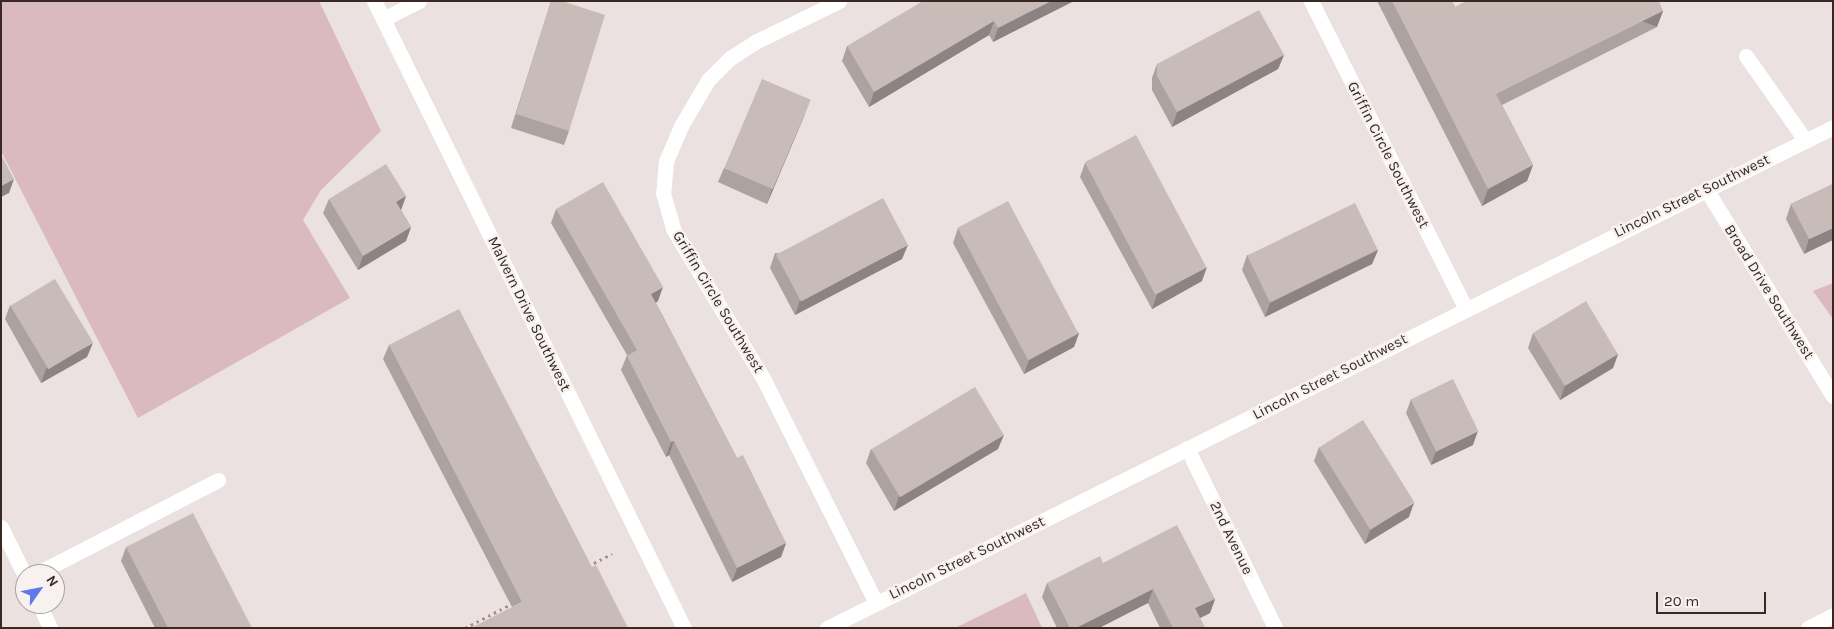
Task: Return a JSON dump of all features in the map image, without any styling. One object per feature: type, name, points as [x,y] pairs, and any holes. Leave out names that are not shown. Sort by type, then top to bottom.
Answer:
[{"type":"street","name":"Malvern Drive Southwest","points":[[374,1],[684,628]]},
{"type":"street","points":[[383,19],[420,1]]},
{"type":"street","name":"Griffin Circle Southwest","points":[[839,1],[756,42],[730,58],[708,80],[681,126],[666,161],[663,193],[674,229],[763,378],[876,603]]},
{"type":"street","name":"Griffin Circle Southwest","points":[[1311,1],[1466,309]]},
{"type":"street","points":[[1746,56],[1805,140]]},
{"type":"street","name":"Lincoln Street Southwest","points":[[826,628],[1833,127]]},
{"type":"street","name":"Broad Drive Southwest","points":[[1706,190],[1833,396]]},
{"type":"street","name":"2nd Avenue","points":[[1187,448],[1275,628]]},
{"type":"street","points":[[55,564],[218,480]]},
{"type":"street","points":[[1,527],[19,564]]},
{"type":"street","points":[[44,614],[50,628]]},
{"type":"street","points":[[1808,628],[1833,615]]},
{"type":"path","points":[[586,567],[612,554]]},
{"type":"path","points":[[465,628],[517,602]]},
{"type":"shaded area","points":[[1,1],[319,1],[381,131],[321,190],[303,220],[350,298],[138,418],[1,151]]},
{"type":"shaded area","points":[[1833,283],[1833,319],[1813,291]]},
{"type":"shaded area","points":[[1026,593],[1042,628],[955,628]]},
{"type":"building","points":[[551,1],[562,1],[605,15],[569,131],[516,114]]},
{"type":"building","points":[[923,1],[1051,1],[998,28],[994,21],[874,92],[847,46]]},
{"type":"building","points":[[1392,1],[1452,1],[1455,7],[1466,1],[1659,1],[1663,11],[1496,94],[1533,165],[1488,189]]},
{"type":"building","points":[[1259,10],[1284,55],[1177,112],[1157,76],[1157,64]]},
{"type":"building","points":[[762,79],[811,100],[773,189],[724,168]]},
{"type":"building","points":[[1136,135],[1206,267],[1155,295],[1085,162]]},
{"type":"building","points":[[1,155],[14,179],[1,186]]},
{"type":"building","points":[[386,164],[406,196],[396,202],[411,227],[363,256],[329,199]]},
{"type":"building","points":[[603,182],[663,287],[651,294],[737,458],[743,455],[786,543],[737,568],[674,441],[671,442],[627,356],[637,350],[556,209]]},
{"type":"building","points":[[1833,184],[1833,228],[1809,239],[1791,204]]},
{"type":"building","points":[[883,198],[908,245],[801,302],[776,255]]},
{"type":"building","points":[[1008,201],[1078,333],[1028,360],[958,228]]},
{"type":"building","points":[[1355,203],[1378,250],[1270,302],[1247,256]]},
{"type":"building","points":[[55,279],[93,342],[49,369],[10,306]]},
{"type":"building","points":[[1586,301],[1618,354],[1565,386],[1533,333]]},
{"type":"building","points":[[459,309],[592,567],[596,565],[628,628],[471,628],[522,602],[389,345]]},
{"type":"building","points":[[1453,379],[1478,431],[1436,452],[1411,400]]},
{"type":"building","points":[[975,387],[1004,435],[900,497],[871,449]]},
{"type":"building","points":[[1363,420],[1414,502],[1370,530],[1319,448]]},
{"type":"building","points":[[193,513],[252,628],[168,628],[126,547]]},
{"type":"building","points":[[1177,525],[1215,599],[1195,608],[1205,628],[1173,628],[1153,589],[1076,628],[1070,628],[1047,583],[1100,556],[1103,563]]}]
